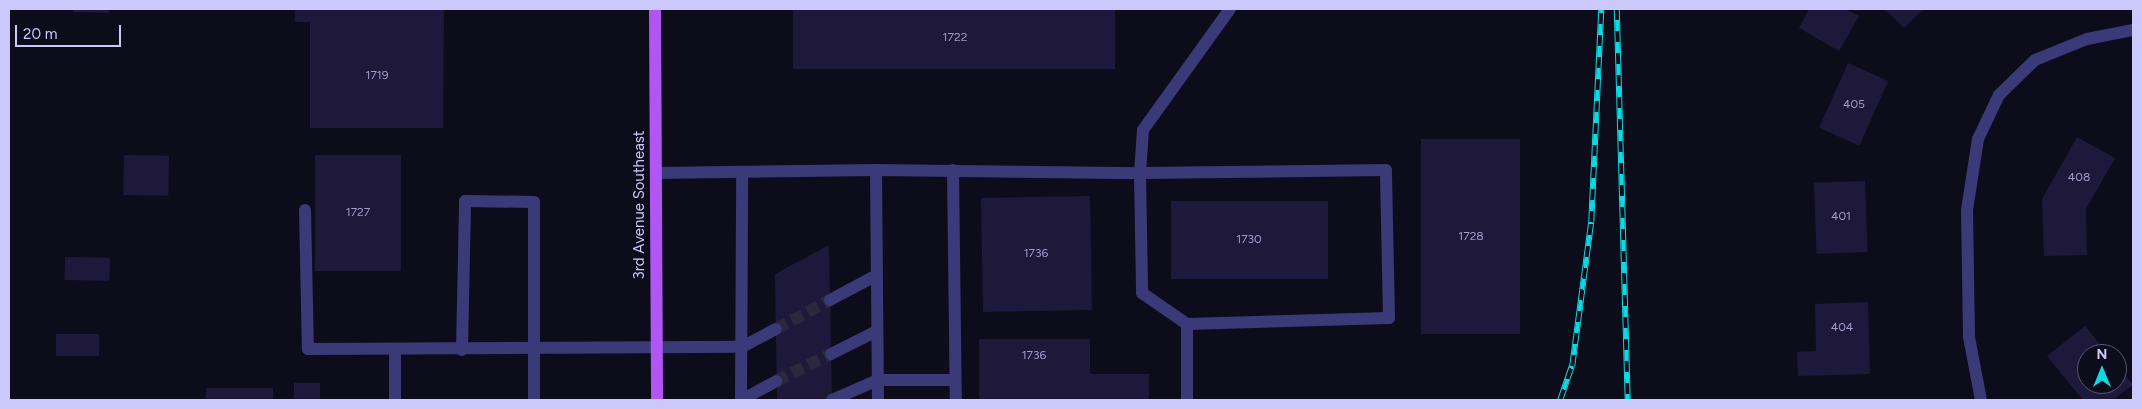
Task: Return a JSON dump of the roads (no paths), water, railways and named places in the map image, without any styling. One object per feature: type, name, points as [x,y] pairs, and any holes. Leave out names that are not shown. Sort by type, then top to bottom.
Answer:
[{"type":"main road","name":"3rd Avenue Southeast","points":[[656,9],[657,400]]},
{"type":"street","points":[[656,173],[876,170],[1140,173],[1386,170],[1389,318],[1187,324],[1142,293],[1140,173],[1143,130],[1230,9]]},
{"type":"street","points":[[1981,400],[1973,368],[1968,298],[1967,210],[1972,165],[1991,108],[2018,73],[2035,60],[2087,39],[2133,30]]},
{"type":"street","points":[[876,170],[878,400]]},
{"type":"street","points":[[953,170],[956,400]]},
{"type":"street","points":[[742,172],[741,400],[776,382]]},
{"type":"street","points":[[462,350],[465,201],[534,202],[534,400]]},
{"type":"street","points":[[305,210],[308,349],[395,351],[657,350],[742,347],[776,329]]},
{"type":"street","points":[[830,300],[877,275]]},
{"type":"street","points":[[1186,400],[1187,324]]},
{"type":"street","points":[[831,354],[877,332]]},
{"type":"street","points":[[395,351],[395,400]]},
{"type":"street","points":[[832,400],[878,380],[956,380]]},
{"type":"tunnel","points":[[776,329],[830,300]]},
{"type":"tunnel","points":[[776,381],[831,354]]},
{"type":"railway","points":[[1560,400],[1572,366],[1591,222],[1601,9]]},
{"type":"railway","points":[[1617,9],[1628,400]]}]
